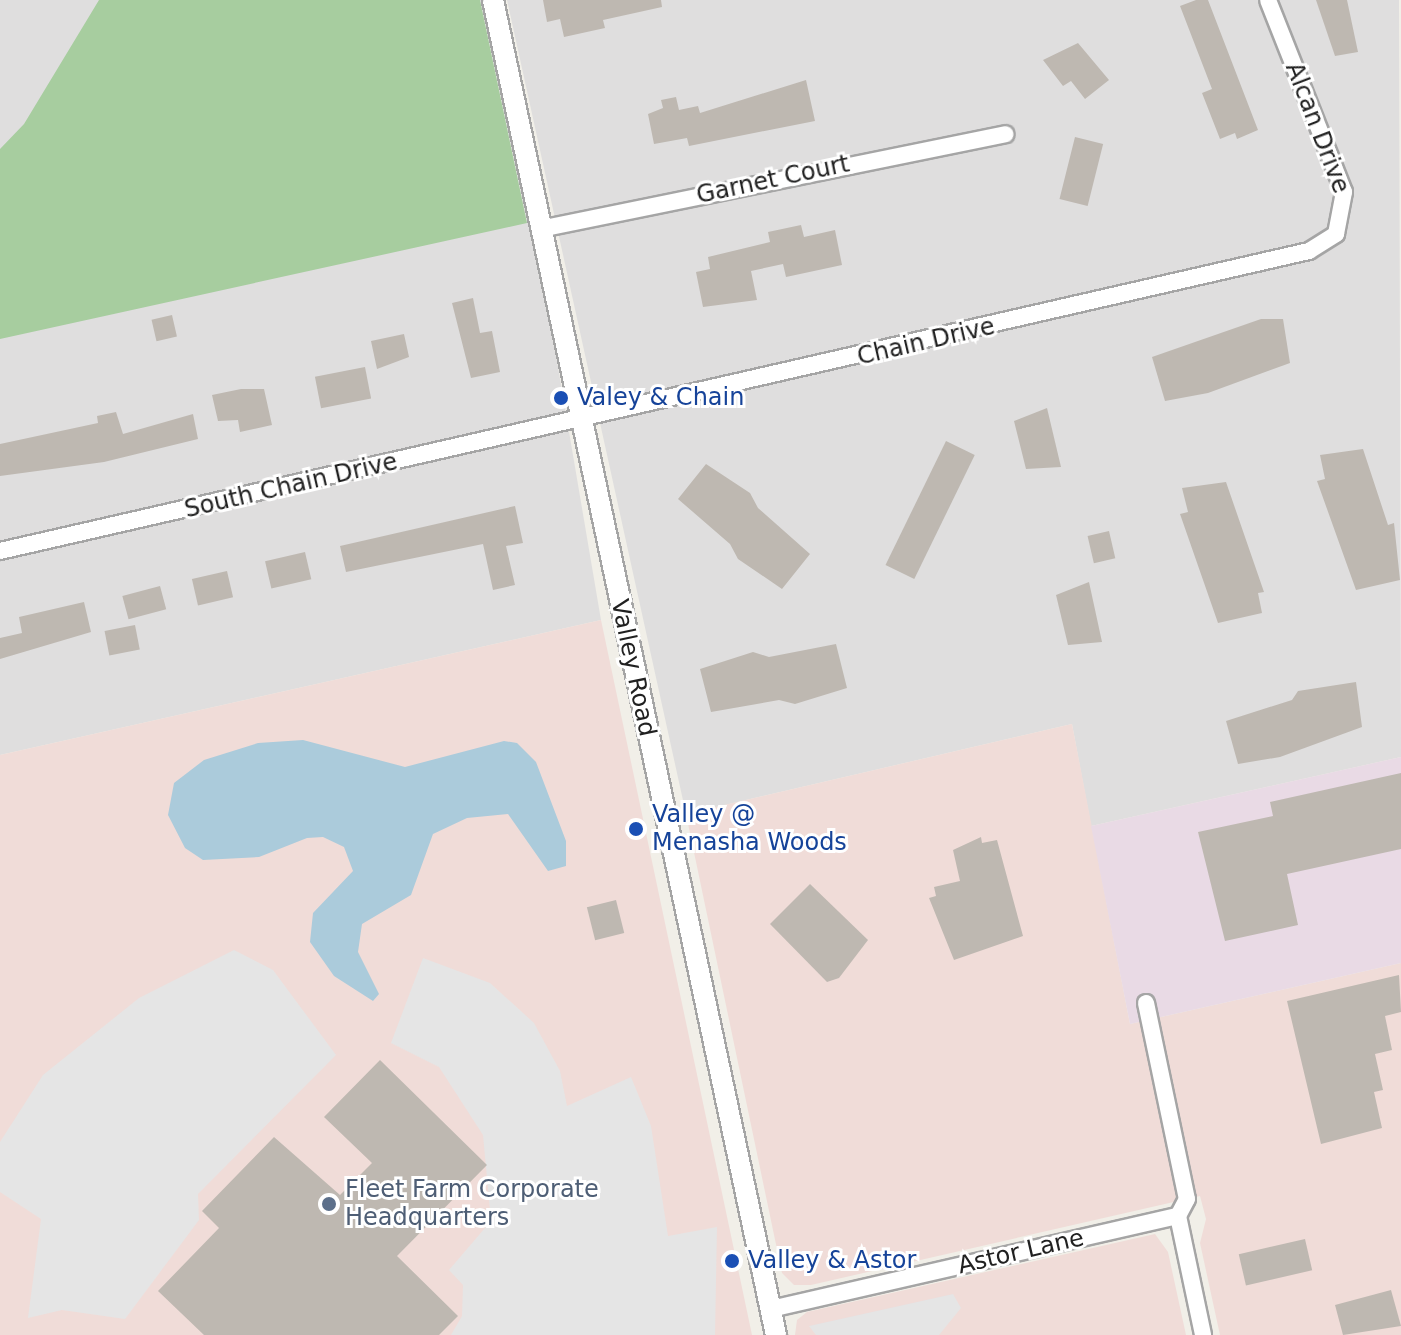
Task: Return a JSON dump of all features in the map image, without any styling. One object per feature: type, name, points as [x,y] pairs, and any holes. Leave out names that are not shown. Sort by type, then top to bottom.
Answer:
[{"type":"street","name":"Valley Road","points":[[493,0],[776,1335]]},
{"type":"street","name":"Alcan Drive","points":[[1268,0],[1346,207],[1325,244],[1270,260]]},
{"type":"street","name":"Garnet Court","points":[[540,229],[1005,134]]},
{"type":"street","name":"Chain Drive","points":[[582,421],[1270,260]]},
{"type":"street","name":"South Chain Drive","points":[[0,551],[582,421]]},
{"type":"street","points":[[1146,1003],[1187,1199],[1178,1216],[1203,1335]]},
{"type":"street","name":"Astor Lane","points":[[771,1309],[1178,1216]]},
{"type":"shaded area","points":[[0,0],[481,0],[557,361],[601,620],[0,755]]},
{"type":"shaded area","points":[[507,0],[1399,0],[1401,757],[1091,826],[1072,724],[686,814]]},
{"type":"shaded area","points":[[601,620],[752,1335],[0,1335],[0,755]]},
{"type":"shaded area","points":[[1072,724],[1130,1024],[1401,963],[1401,1335],[1220,1335],[1200,1243],[1206,1219],[1200,1196],[811,1285],[794,1285],[782,1273],[686,814]]},
{"type":"shaded area","points":[[1401,757],[1401,963],[1130,1024],[1091,826]]},
{"type":"shaded area","points":[[234,950],[273,970],[336,1055],[198,1194],[199,1220],[125,1319],[62,1310],[28,1318],[41,1219],[0,1192],[0,1142],[43,1075],[139,998]]},
{"type":"shaded area","points":[[423,958],[490,983],[534,1023],[560,1071],[567,1106],[631,1077],[651,1126],[668,1236],[717,1227],[715,1335],[451,1335],[462,1316],[463,1285],[449,1270],[491,1221],[483,1135],[439,1067],[391,1043]]},
{"type":"shaded area","points":[[1155,1234],[1168,1252],[1186,1335],[795,1335],[797,1320],[807,1312]]},
{"type":"shaded area","points":[[953,1294],[961,1308],[939,1335],[816,1335],[809,1326]]},
{"type":"green space","points":[[99,0],[480,0],[527,223],[0,339],[0,149],[24,124]]},
{"type":"water","points":[[303,740],[405,767],[504,741],[517,743],[536,762],[566,841],[566,866],[548,871],[508,814],[467,818],[433,834],[411,895],[362,924],[358,952],[379,994],[373,1001],[334,976],[310,942],[313,913],[353,871],[344,847],[323,837],[307,838],[259,857],[203,860],[185,848],[168,815],[174,783],[204,760],[258,743]]},
{"type":"building","points":[[543,0],[661,0],[662,7],[603,20],[605,28],[564,37],[560,19],[547,22]]},
{"type":"building","points":[[1196,0],[1208,0],[1258,130],[1237,139],[1235,133],[1220,139],[1202,93],[1212,89],[1180,6]]},
{"type":"building","points":[[1316,0],[1347,0],[1358,52],[1335,56]]},
{"type":"building","points":[[1078,43],[1109,80],[1085,99],[1071,81],[1063,86],[1043,60]]},
{"type":"building","points":[[806,80],[815,121],[689,146],[687,138],[654,144],[648,114],[663,108],[661,100],[676,97],[679,110],[698,106],[700,113]]},
{"type":"building","points":[[1075,137],[1103,144],[1088,206],[1060,199]]},
{"type":"building","points":[[801,225],[804,237],[835,230],[842,265],[786,277],[783,264],[751,271],[757,300],[703,307],[696,272],[710,269],[708,257],[770,242],[768,232]]},
{"type":"building","points":[[473,298],[480,333],[492,331],[500,372],[471,378],[452,303]]},
{"type":"building","points":[[172,315],[177,336],[156,341],[152,320]]},
{"type":"building","points":[[1261,319],[1283,319],[1290,363],[1208,393],[1165,401],[1152,357]]},
{"type":"building","points":[[404,334],[409,357],[377,369],[371,341]]},
{"type":"building","points":[[365,367],[371,398],[321,408],[315,377]]},
{"type":"building","points":[[241,389],[264,389],[272,425],[240,432],[238,420],[218,421],[212,395]]},
{"type":"building","points":[[1047,408],[1061,467],[1026,469],[1014,421]]},
{"type":"building","points":[[116,412],[123,434],[193,414],[198,439],[104,462],[0,476],[0,444],[98,423],[97,416]]},
{"type":"building","points":[[946,441],[975,455],[914,579],[886,565]]},
{"type":"building","points":[[1363,449],[1388,525],[1394,523],[1400,580],[1356,590],[1317,481],[1325,479],[1320,455]]},
{"type":"building","points":[[706,464],[750,493],[758,508],[810,554],[782,589],[738,559],[730,544],[678,499]]},
{"type":"building","points":[[1226,482],[1264,592],[1258,593],[1262,613],[1218,623],[1180,514],[1188,512],[1182,488]]},
{"type":"building","points":[[515,506],[523,543],[506,546],[515,585],[493,590],[483,544],[346,572],[340,546]]},
{"type":"building","points":[[1109,531],[1115,558],[1094,563],[1088,536]]},
{"type":"building","points":[[305,552],[311,579],[271,589],[265,561]]},
{"type":"building","points":[[227,571],[233,597],[198,605],[192,579]]},
{"type":"building","points":[[1089,582],[1102,642],[1068,645],[1056,595]]},
{"type":"building","points":[[160,586],[166,609],[129,619],[122,596]]},
{"type":"building","points":[[84,602],[91,632],[0,659],[0,638],[22,633],[19,617]]},
{"type":"building","points":[[135,625],[140,650],[109,655],[105,631]]},
{"type":"building","points":[[836,644],[847,688],[795,704],[779,700],[711,712],[700,669],[753,652],[769,657]]},
{"type":"building","points":[[1356,682],[1362,727],[1280,757],[1238,764],[1226,721],[1292,700],[1298,691]]},
{"type":"building","points":[[1401,773],[1401,849],[1287,874],[1298,925],[1225,941],[1198,832],[1273,816],[1270,802]]},
{"type":"building","points":[[981,837],[982,843],[997,840],[1023,936],[954,960],[929,898],[936,896],[934,887],[960,881],[953,850]]},
{"type":"building","points":[[810,884],[868,940],[839,978],[827,982],[770,924]]},
{"type":"building","points":[[616,900],[624,933],[595,940],[587,907]]},
{"type":"building","points":[[1399,975],[1401,1012],[1385,1016],[1392,1050],[1375,1054],[1383,1090],[1374,1092],[1382,1128],[1321,1144],[1287,1001]]},
{"type":"building","name":"Fleet Farm Corporate Headquarters","points":[[380,1060],[487,1165],[397,1256],[458,1316],[439,1335],[204,1335],[158,1291],[219,1228],[202,1211],[274,1137],[340,1195],[372,1163],[324,1117]]},
{"type":"building","points":[[1305,1239],[1312,1270],[1246,1285],[1239,1254]]},
{"type":"building","points":[[1391,1290],[1401,1326],[1343,1335],[1335,1305]]},
{"type":"place","name":"Valey & Chain","points":[[561,398]]},
{"type":"place","name":"Valley @ Menasha Woods","points":[[636,829]]},
{"type":"place","name":"Fleet Farm Corporate Headquarters","points":[[329,1204]]},
{"type":"place","name":"Valley & Astor","points":[[732,1261]]}]
